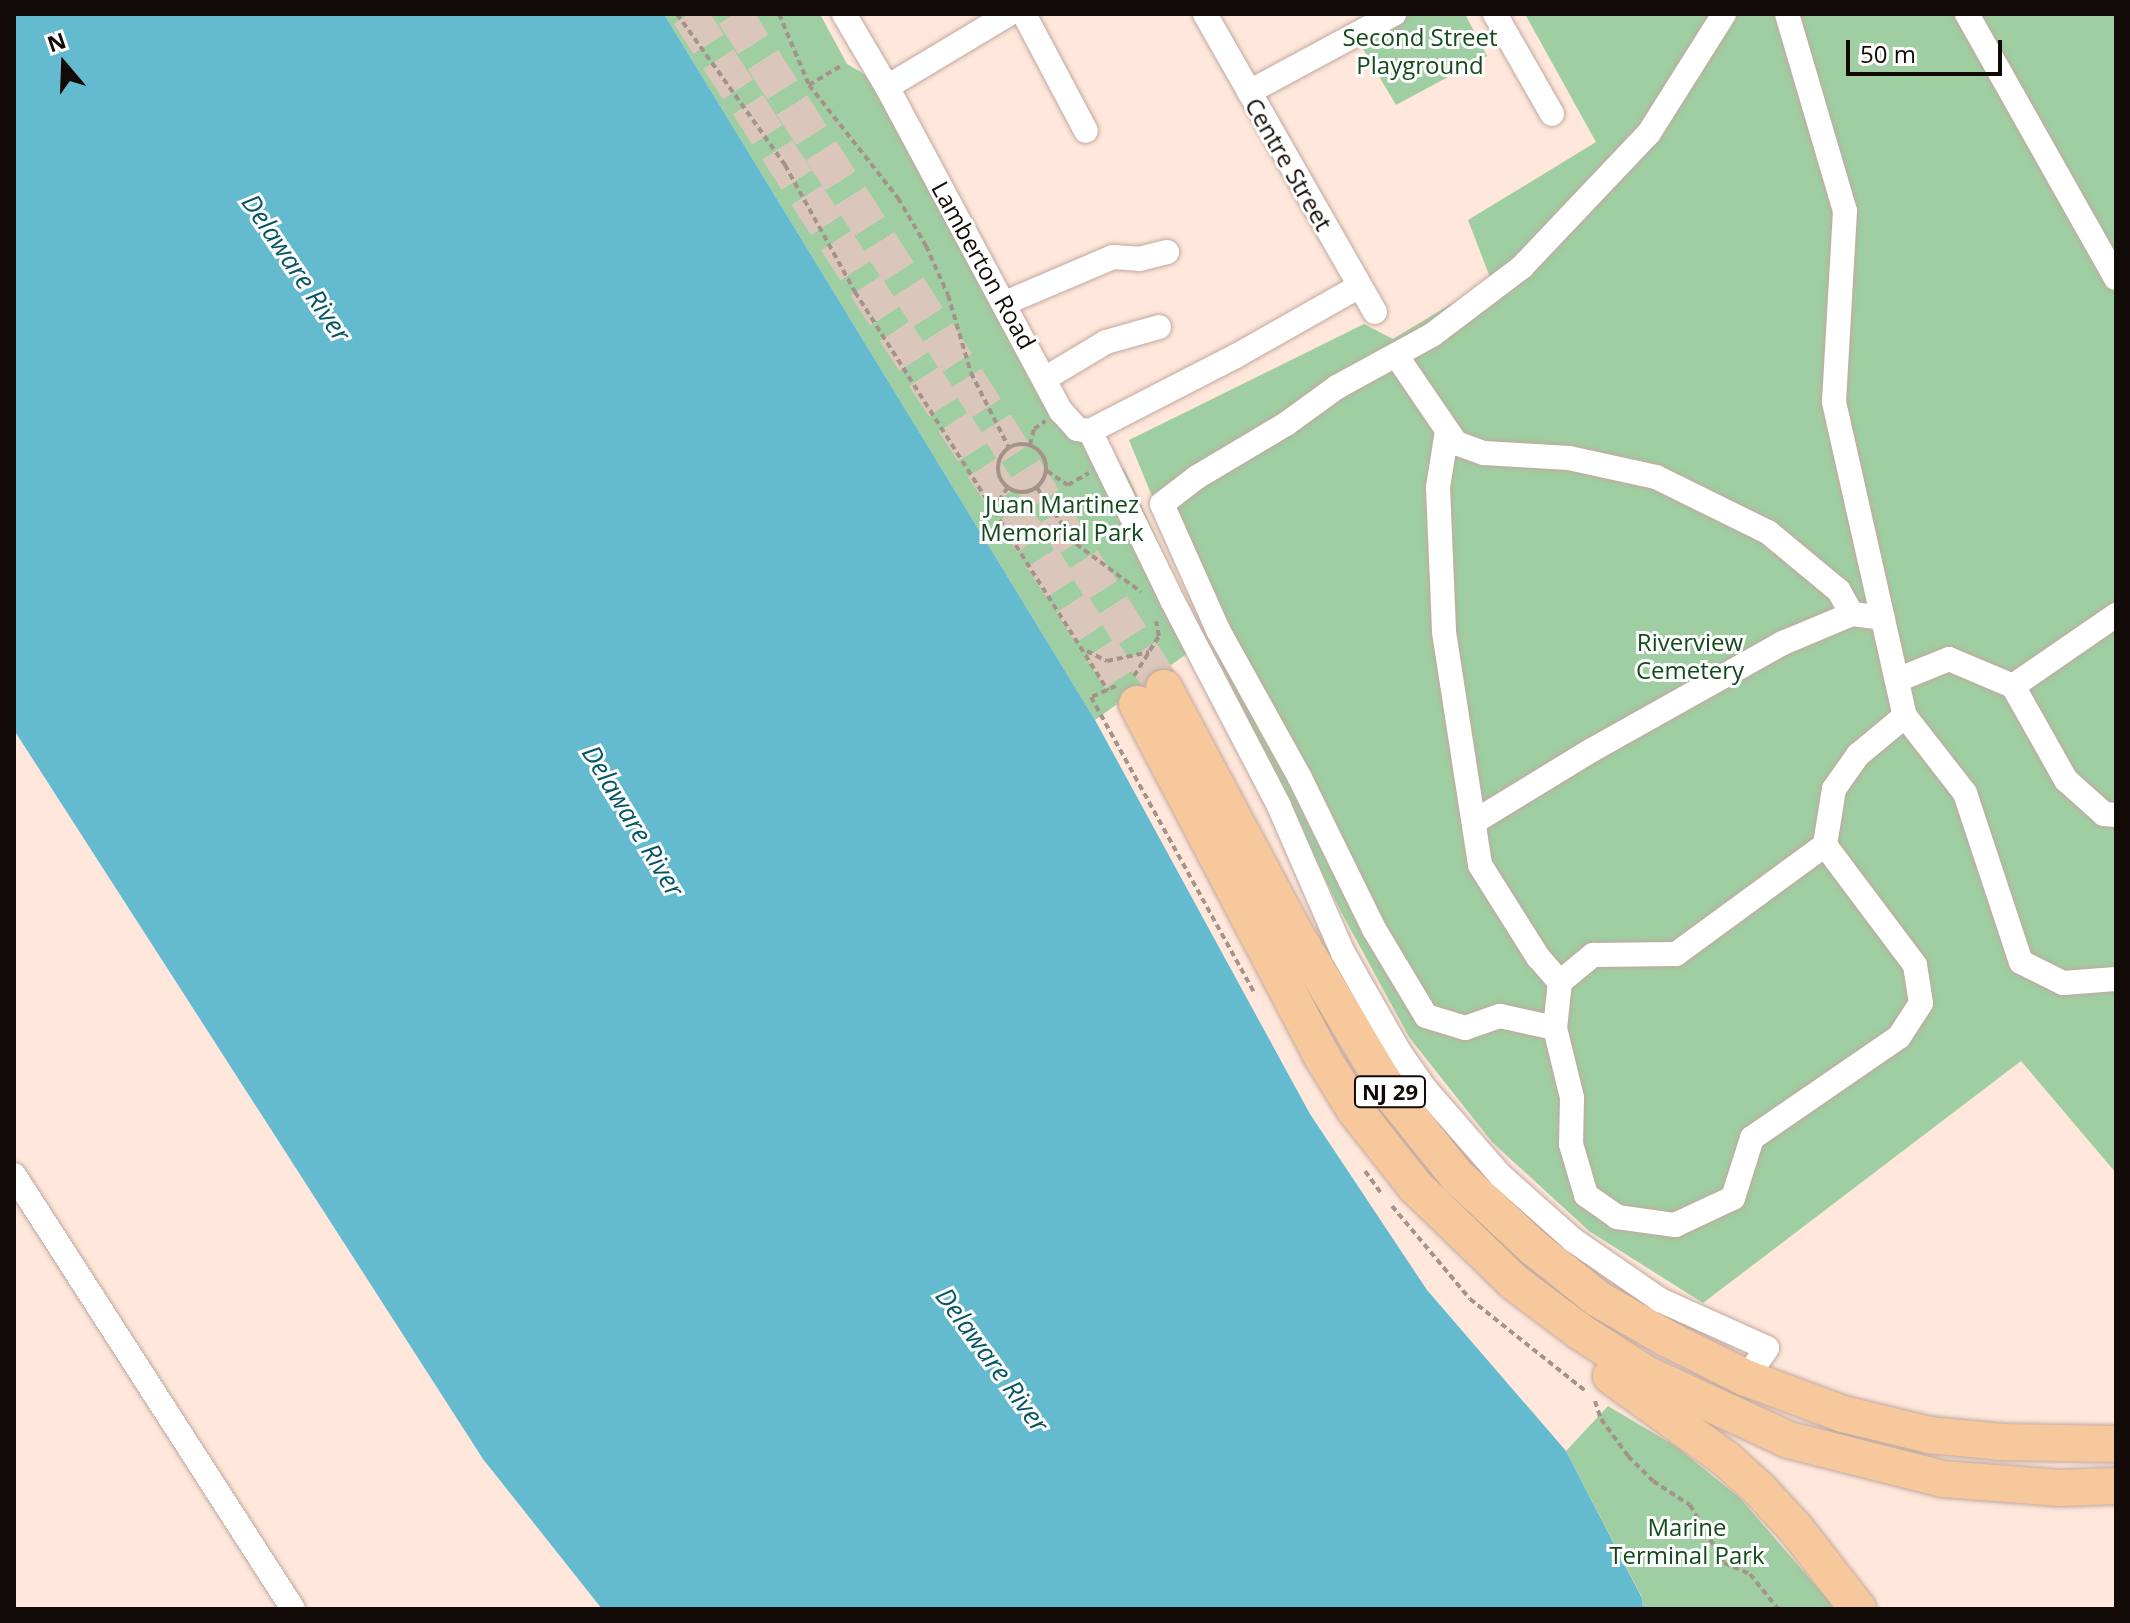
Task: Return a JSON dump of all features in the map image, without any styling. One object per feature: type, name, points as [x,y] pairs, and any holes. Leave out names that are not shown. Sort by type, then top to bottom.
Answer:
[{"type":"highway","name":"NJ 29","points":[[1132,689],[1292,928],[1369,1061],[1448,1166],[1533,1247],[1598,1299],[1746,1378],[1843,1414],[1929,1435],[2003,1442],[2116,1444]]},
{"type":"highway","name":"NJ 29","points":[[1132,689],[1307,1028],[1355,1110],[1415,1186],[1514,1282],[1579,1331],[1646,1374],[1789,1440],[1943,1479],[2060,1488],[2116,1486]]},
{"type":"highway","points":[[1514,1282],[1565,1346],[1726,1459],[1759,1489],[1796,1529],[1858,1609]]},
{"type":"street","name":"Lamberton Road","points":[[844,14],[887,87],[1061,411],[1077,429],[1092,436]]},
{"type":"street","points":[[887,87],[1009,14]]},
{"type":"street","points":[[1024,14],[1086,131]]},
{"type":"street","name":"Centre Street","points":[[1205,14],[1375,312]]},
{"type":"street","points":[[1249,92],[1394,14]]},
{"type":"street","points":[[1495,14],[1552,114]]},
{"type":"street","points":[[1555,1028],[1500,1016],[1465,1028],[1426,1016],[1374,929],[1300,778],[1218,630],[1162,504],[1197,477],[1286,424],[1337,387],[1432,335],[1522,267],[1649,133],[1724,14]]},
{"type":"street","points":[[1787,14],[1845,211],[1834,402],[1905,716],[1965,793],[2021,962],[2063,983],[2116,979]]},
{"type":"street","points":[[1967,14],[2116,278]]},
{"type":"street","points":[[1005,303],[1113,257],[1139,259],[1167,252]]},
{"type":"street","points":[[1358,287],[1092,436],[1279,806],[1343,953],[1398,1050],[1425,1089],[1501,1176],[1573,1240],[1660,1300],[1767,1348],[1746,1378]]},
{"type":"street","points":[[1046,378],[1106,342],[1159,327]]},
{"type":"street","points":[[1396,355],[1456,443],[1484,453],[1569,458],[1656,477],[1768,532],[1839,591],[1852,614]]},
{"type":"street","points":[[1447,431],[1438,487],[1444,632],[1480,865],[1538,957],[1560,982]]},
{"type":"street","points":[[1474,822],[1592,750],[1783,643],[1852,614],[1883,618]]},
{"type":"street","points":[[2013,686],[2116,615]]},
{"type":"street","points":[[1897,680],[1949,659],[2013,686],[2066,780],[2104,814],[2116,815]]},
{"type":"street","points":[[1825,845],[1915,965],[1921,1003],[1899,1037],[1752,1138],[1733,1198],[1675,1225],[1617,1217],[1586,1195],[1571,1144],[1572,1098],[1555,1028],[1560,982],[1593,955],[1676,954],[1825,845],[1834,789],[1858,755],[1905,716]]},
{"type":"street","points":[[14,1175],[293,1609]]},
{"type":"path","points":[[677,14],[785,165],[855,292],[1085,651],[1132,689]]},
{"type":"path","points":[[779,14],[809,85],[889,187],[926,246],[948,295],[971,373],[1009,448]]},
{"type":"path","points":[[809,85],[841,66]]},
{"type":"path","points":[[1030,445],[1034,429],[1049,417]]},
{"type":"path","points":[[1009,448],[1030,445],[1043,455],[1047,471],[1068,485],[1082,480],[1097,461],[1092,436]]},
{"type":"path","points":[[1009,448],[998,467],[1007,488],[1022,493],[1037,488],[1047,471]]},
{"type":"path","points":[[993,509],[1007,488]]},
{"type":"path","points":[[1037,488],[1076,544],[1136,586],[1146,597]]},
{"type":"path","points":[[1132,689],[1159,636],[1155,616]]},
{"type":"path","points":[[1085,651],[1107,661],[1149,652]]},
{"type":"path","points":[[1132,689],[1091,697],[1202,903],[1259,1001]]},
{"type":"path","points":[[1363,1169],[1470,1299],[1594,1397],[1601,1419],[1628,1456],[1653,1481],[1690,1505],[1724,1563],[1750,1574],[1778,1609]]},
{"type":"green space","name":"Juan Martinez Memorial Park","points":[[664,14],[820,14],[847,64],[887,87],[1046,378],[1126,472],[1203,642],[1095,720]]},
{"type":"green space","name":"Second Street Playground","points":[[1410,14],[1465,14],[1487,56],[1396,105],[1360,44]]},
{"type":"green space","name":"Riverview Cemetery","points":[[1525,14],[2116,14],[2116,1173],[2021,1061],[1703,1303],[1589,1231],[1492,1142],[1409,1037],[1340,910],[1218,658],[1129,440],[1364,324],[1393,339],[1491,280],[1468,220],[1596,142]]},
{"type":"green space","name":"Marine Terminal Park","points":[[1608,1406],[1677,1447],[1740,1498],[1836,1609],[1643,1609],[1642,1597],[1566,1451]]},
{"type":"water","name":"Delaware River","points":[[14,14],[664,14],[1095,720],[1310,1114],[1427,1290],[1566,1451],[1642,1598],[1643,1609],[602,1609],[483,1459],[14,730]]},
{"type":"tunnel","points":[[689,14],[1137,704]]},
{"type":"tunnel","points":[[734,14],[1164,688]]}]
